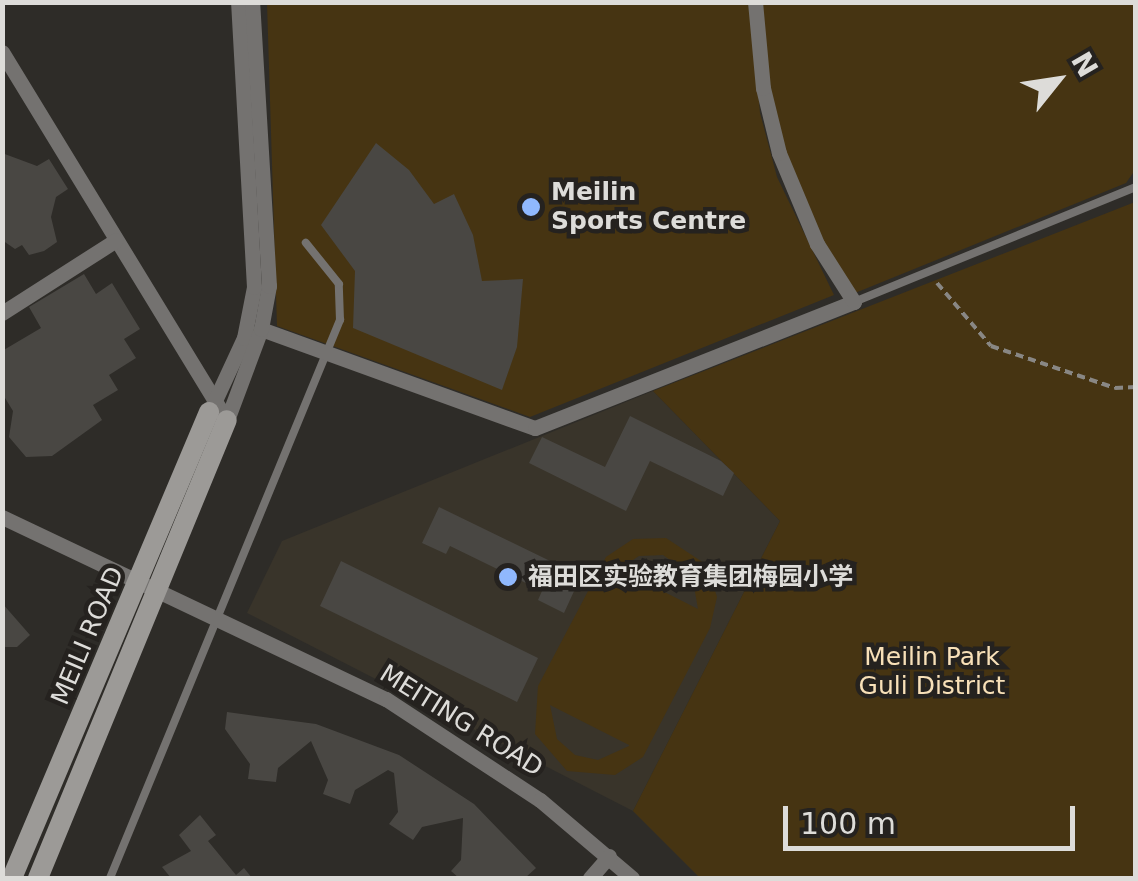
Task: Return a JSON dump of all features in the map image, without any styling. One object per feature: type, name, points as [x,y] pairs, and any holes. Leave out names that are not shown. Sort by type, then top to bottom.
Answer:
[{"type":"street","points":[[217,412],[244,338],[254,287],[238,2]]},
{"type":"street","points":[[217,412],[261,329],[269,252],[252,2]]},
{"type":"street","points":[[261,329],[535,428],[854,302],[810,229],[779,153],[763,88],[755,2]]},
{"type":"street","points":[[2,52],[217,412]]},
{"type":"street","points":[[2,313],[116,240]]},
{"type":"street","name":"MEILI ROAD","points":[[38,878],[217,412]]},
{"type":"street","name":"MEITING ROAD","points":[[2,518],[386,699],[540,800],[632,878]]},
{"type":"street","name":"MEILI ROAD","points":[[12,878],[147,586]]},
{"type":"street","points":[[590,878],[609,856]]},
{"type":"lane","points":[[854,302],[1136,187]]},
{"type":"lane","points":[[110,878],[340,320],[338,284],[306,243]]},
{"type":"path","points":[[928,272],[991,346],[1116,388],[1136,386]]},
{"type":"shaded area","name":"福田区实验教育集团梅园小学","points":[[653,391],[780,521],[633,811],[247,613],[282,541]]},
{"type":"green space","name":"Meilin Sports Centre","points":[[267,3],[750,3],[760,113],[777,177],[834,295],[530,417],[277,326]]},
{"type":"green space","points":[[761,3],[1135,3],[1135,170],[1126,183],[855,293],[820,237],[783,145],[768,81]]},
{"type":"green space","name":"Meilin Park Guli District","points":[[1135,202],[1135,878],[700,878],[633,811],[780,521],[653,391]]},
{"type":"green space","points":[[666,538],[707,565],[717,597],[710,628],[643,757],[615,775],[567,771],[535,734],[538,686],[606,557],[633,539]],"holes":[[[663,555],[692,575],[698,609],[619,569],[639,556]],[[550,705],[629,745],[629,746],[598,760],[575,755],[557,739]]]},
{"type":"building","points":[[376,143],[409,170],[434,204],[454,194],[473,235],[482,281],[523,279],[517,347],[502,390],[353,328],[355,271],[321,225]]},
{"type":"building","points":[[2,153],[37,166],[49,159],[68,189],[56,197],[51,217],[57,242],[44,251],[29,255],[22,245],[15,249],[2,240]]},
{"type":"building","points":[[84,274],[96,294],[112,283],[140,329],[124,339],[136,358],[109,375],[118,390],[93,405],[102,420],[52,456],[26,457],[9,437],[13,411],[2,393],[2,351],[41,328],[29,307]]},
{"type":"building","points":[[630,416],[721,461],[734,473],[723,496],[650,461],[626,511],[529,463],[542,437],[605,467]]},
{"type":"building","points":[[439,507],[581,576],[564,613],[538,600],[542,591],[450,546],[446,554],[422,543]]},
{"type":"building","points":[[341,561],[538,658],[517,702],[320,606]]},
{"type":"building","points":[[2,603],[30,635],[17,647],[2,647]]},
{"type":"building","points":[[227,712],[316,724],[399,755],[474,804],[536,868],[525,878],[459,878],[451,871],[461,860],[463,818],[422,827],[413,840],[389,824],[398,812],[394,773],[388,770],[355,790],[350,804],[323,794],[328,780],[311,741],[278,768],[276,782],[248,779],[250,764],[225,729]]},
{"type":"building","points":[[200,815],[216,835],[208,841],[236,875],[244,868],[252,878],[171,878],[162,867],[191,851],[179,835]]},
{"type":"place","name":"Meilin Sports Centre","points":[[531,207]]},
{"type":"place","name":"福田区实验教育集团梅园小学","points":[[508,577]]}]
